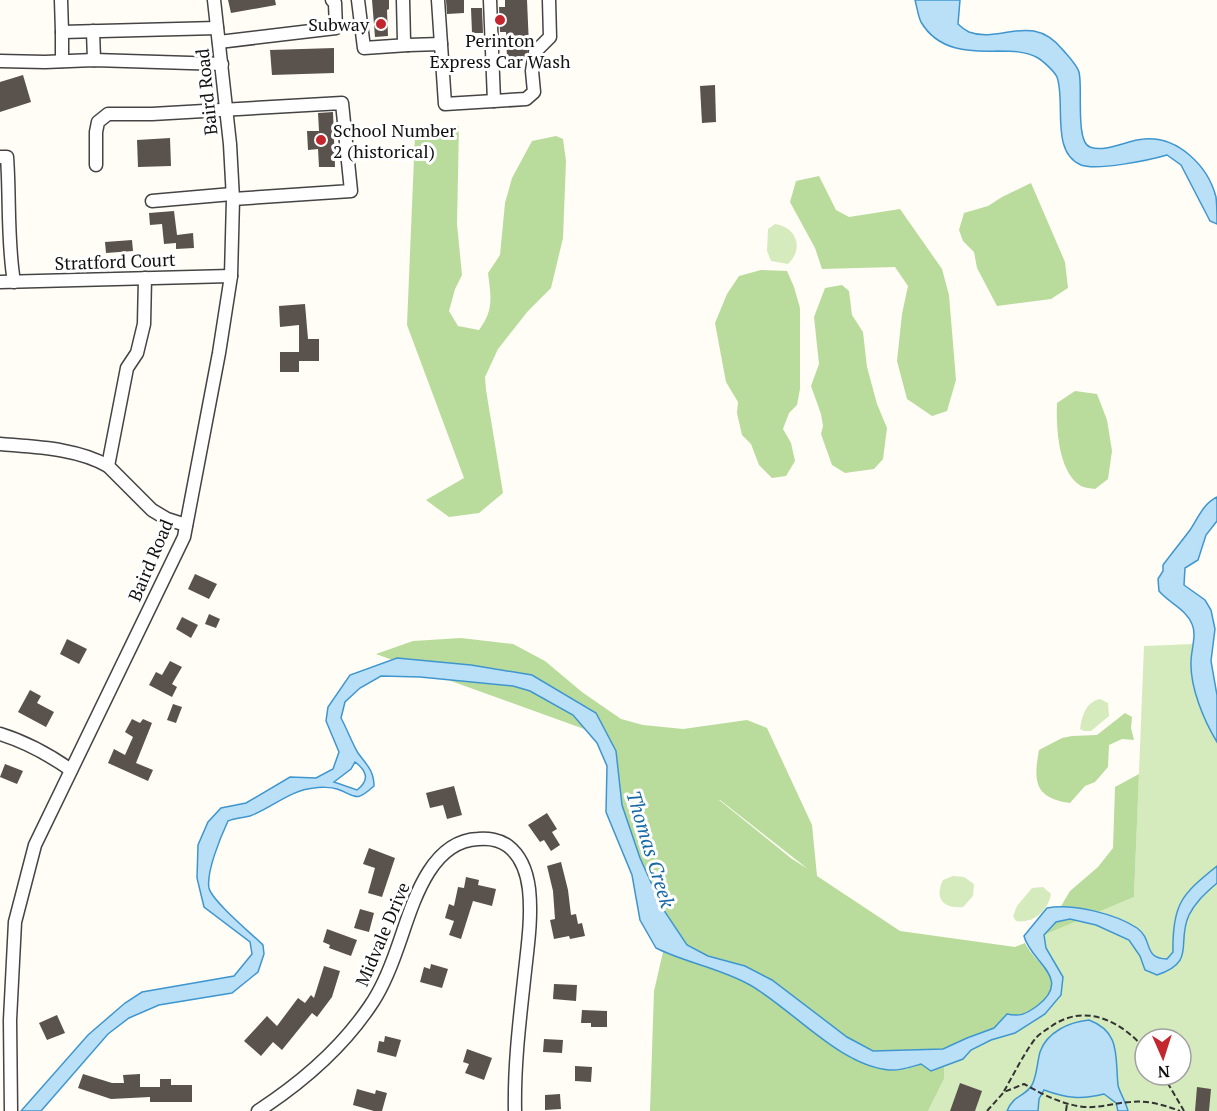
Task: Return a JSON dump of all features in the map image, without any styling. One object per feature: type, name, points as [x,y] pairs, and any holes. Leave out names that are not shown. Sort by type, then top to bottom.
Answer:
[{"type":"street","points":[[61,0],[62,61]]},
{"type":"street","name":"Baird Road","points":[[11,1111],[5,1021],[15,922],[35,845],[183,537],[219,353],[231,276],[232,196],[227,110],[214,0]]},
{"type":"street","points":[[219,42],[336,28],[335,3],[332,0]]},
{"type":"street","points":[[358,0],[364,48],[441,44]]},
{"type":"street","points":[[403,0],[404,41],[408,45]]},
{"type":"street","points":[[438,0],[445,104],[526,99],[534,92],[532,70],[535,52],[550,37],[549,0]]},
{"type":"street","points":[[490,0],[494,101]]},
{"type":"street","points":[[62,32],[217,28]]},
{"type":"street","points":[[93,31],[94,60]]},
{"type":"street","points":[[0,61],[94,60],[222,64]]},
{"type":"street","points":[[96,165],[98,122],[108,114],[152,114],[342,103],[351,191],[152,201]]},
{"type":"street","points":[[0,157],[7,157],[10,190],[10,257],[14,282]]},
{"type":"street","name":"Stratford Court","points":[[0,282],[231,276]]},
{"type":"street","points":[[108,466],[127,368],[137,353],[144,324],[145,278]]},
{"type":"street","points":[[0,444],[41,447],[94,458],[108,466],[152,510],[167,519],[186,525]]},
{"type":"street","points":[[0,734],[48,754],[71,770]]},
{"type":"street","name":"Midvale Drive","points":[[258,1111],[299,1083],[341,1042],[371,1005],[384,983],[413,901],[431,868],[455,845],[464,841],[485,838],[506,844],[514,851],[524,868],[530,890],[530,928],[516,1059],[515,1111]]},
{"type":"path","points":[[987,1111],[1004,1092],[1036,1038],[1060,1019],[1085,1014],[1107,1019],[1133,1037]]},
{"type":"path","points":[[1004,1092],[1023,1084],[1045,1096],[1067,1104],[1086,1107],[1113,1106],[1144,1101],[1182,1111]]},
{"type":"path","points":[[1169,1087],[1182,1111]]},
{"type":"path","points":[[1066,1111],[1067,1104]]},
{"type":"green space","points":[[459,126],[457,224],[462,275],[455,289],[449,311],[458,326],[479,330],[487,316],[490,296],[488,273],[500,255],[505,203],[512,178],[532,141],[556,136],[563,139],[566,161],[563,238],[551,288],[528,311],[498,349],[485,377],[503,493],[479,513],[449,517],[426,500],[464,478],[407,325],[415,134]]},
{"type":"green space","points":[[819,176],[836,210],[849,217],[900,209],[942,269],[949,295],[956,380],[947,411],[932,416],[907,399],[897,361],[902,314],[908,286],[895,267],[822,269],[815,248],[790,202],[796,181]]},
{"type":"green space","points":[[1031,183],[1065,262],[1068,288],[1051,299],[997,306],[977,268],[974,252],[963,241],[959,230],[964,213],[988,206]]},
{"type":"green space","points":[[775,224],[789,229],[796,240],[796,252],[788,264],[771,261],[767,251],[768,229]]},
{"type":"green space","points":[[761,270],[787,271],[800,308],[800,389],[797,405],[789,413],[783,429],[791,443],[795,461],[786,476],[772,478],[759,465],[751,444],[742,435],[737,413],[738,402],[726,382],[715,323],[727,294],[739,276]]},
{"type":"green space","points":[[842,285],[849,291],[852,315],[863,332],[867,367],[877,404],[887,428],[883,459],[874,469],[845,473],[832,465],[821,434],[823,426],[821,414],[811,386],[819,364],[814,317],[825,288]]},
{"type":"green space","points":[[1075,391],[1097,394],[1107,420],[1112,451],[1108,479],[1095,489],[1081,486],[1073,479],[1067,470],[1060,448],[1057,403]]},
{"type":"green space","points":[[461,638],[513,644],[545,661],[582,692],[621,719],[643,725],[683,729],[747,720],[767,728],[812,825],[817,876],[900,931],[1015,947],[1025,943],[1048,973],[1052,980],[1052,988],[1047,997],[1026,1013],[1007,1014],[994,1028],[943,1049],[873,1051],[847,1037],[745,966],[708,956],[687,945],[663,909],[640,858],[622,805],[616,751],[609,738],[376,654],[413,641]],"holes":[[[720,800],[808,869],[792,859]]]},
{"type":"green space","points":[[1193,644],[1191,663],[1217,742],[1217,1111],[928,1111],[944,1079],[944,1066],[963,1059],[971,1050],[991,1040],[1015,1033],[1045,1014],[1063,977],[1046,948],[1044,935],[1134,897],[1144,646]]},
{"type":"green space","points":[[1100,699],[1108,703],[1109,716],[1091,731],[1080,729],[1088,706]]},
{"type":"green space","points":[[1125,713],[1132,717],[1131,728],[1134,740],[1122,739],[1109,745],[1108,767],[1095,782],[1085,786],[1070,803],[1058,801],[1043,792],[1039,787],[1036,771],[1039,750],[1062,738],[1097,735]]},
{"type":"green space","points":[[1139,774],[1134,897],[1044,935],[1070,891],[1098,867],[1113,848],[1115,787]]},
{"type":"green space","points":[[953,876],[964,877],[974,884],[973,896],[963,907],[950,906],[940,897],[940,886],[943,880]]},
{"type":"green space","points":[[1043,887],[1051,894],[1047,905],[1034,918],[1016,921],[1013,916],[1017,906],[1032,888]]},
{"type":"green space","points":[[663,952],[731,975],[752,986],[852,1059],[906,1069],[921,1064],[931,1071],[944,1066],[944,1079],[928,1111],[650,1111],[654,991]]},
{"type":"water","points":[[915,0],[960,0],[958,24],[969,32],[981,35],[1028,30],[1039,32],[1051,39],[1070,58],[1079,72],[1081,125],[1085,143],[1090,147],[1103,148],[1137,140],[1157,139],[1180,148],[1199,164],[1212,185],[1216,197],[1217,224],[1210,221],[1181,165],[1167,155],[1099,167],[1081,165],[1071,159],[1062,138],[1059,87],[1057,77],[1051,69],[1038,58],[1023,53],[965,50],[945,44],[928,32],[921,22]]},
{"type":"water","points":[[1217,497],[1217,521],[1206,535],[1198,560],[1185,568],[1184,585],[1205,600],[1211,610],[1215,629],[1211,661],[1217,695],[1217,742],[1195,693],[1191,672],[1194,633],[1192,624],[1182,610],[1159,591],[1158,579],[1163,571],[1163,565],[1201,512]]},
{"type":"water","points":[[397,658],[471,665],[532,675],[596,713],[616,751],[622,805],[640,858],[663,909],[687,945],[708,956],[745,966],[772,980],[847,1037],[873,1051],[943,1049],[994,1028],[1007,1014],[1023,1014],[1037,1006],[1047,996],[1051,987],[1051,978],[1024,936],[1047,908],[1081,908],[1118,918],[1142,933],[1154,955],[1167,959],[1173,952],[1177,911],[1187,893],[1217,866],[1217,883],[1198,901],[1189,915],[1181,958],[1169,970],[1157,975],[1145,970],[1140,956],[1129,940],[1096,925],[1070,919],[1056,922],[1044,935],[1046,948],[1063,977],[1061,995],[1045,1014],[1015,1033],[991,1040],[971,1050],[963,1059],[931,1071],[921,1064],[893,1070],[871,1066],[835,1048],[750,985],[727,974],[656,948],[640,920],[632,875],[606,812],[607,766],[597,743],[573,715],[530,691],[513,686],[420,677],[381,676],[360,688],[345,702],[341,718],[358,753],[371,772],[374,786],[359,796],[337,789],[305,789],[258,813],[228,821],[212,864],[209,888],[225,909],[263,945],[264,954],[258,972],[232,993],[159,1005],[129,1018],[108,1034],[41,1111],[21,1111],[88,1035],[125,1003],[142,992],[234,976],[252,954],[250,942],[204,907],[197,878],[198,845],[208,822],[221,808],[246,803],[290,777],[316,778],[333,769],[339,752],[326,721],[328,707],[350,675]],"holes":[[[355,762],[364,772],[365,779],[357,790],[334,782],[351,769]]]},
{"type":"water","points":[[1089,1020],[1107,1031],[1111,1038],[1116,1055],[1118,1087],[1128,1111],[1118,1111],[1116,1103],[1104,1094],[1074,1097],[1044,1090],[1039,1099],[1038,1111],[1007,1111],[1013,1101],[1032,1085],[1040,1052],[1048,1039],[1060,1029]]},
{"type":"building","points":[[228,0],[275,0],[276,5],[231,13]]},
{"type":"building","name":"Subway","points":[[372,0],[389,0],[388,36],[375,37]]},
{"type":"building","points":[[446,0],[464,0],[464,13],[447,14]]},
{"type":"building","name":"Perinton Express Car Wash","points":[[505,0],[527,0],[529,46],[526,57],[507,58],[506,32],[500,32],[499,7],[505,7]]},
{"type":"building","points":[[471,8],[482,8],[483,33],[472,33]]},
{"type":"building","points":[[334,48],[334,73],[272,75],[270,50]]},
{"type":"building","points":[[23,75],[31,102],[0,112],[0,82]]},
{"type":"building","points":[[715,85],[716,122],[702,123],[700,86]]},
{"type":"building","name":"School Number 2 (historical)","points":[[333,112],[335,167],[319,167],[318,149],[308,150],[307,131],[319,131],[318,113]]},
{"type":"building","points":[[170,138],[171,166],[138,167],[137,140]]},
{"type":"building","points":[[174,211],[177,235],[193,233],[194,248],[176,249],[176,243],[164,244],[162,224],[150,225],[149,213]]},
{"type":"building","points":[[132,240],[133,251],[106,253],[105,242]]},
{"type":"building","points":[[305,304],[308,339],[319,339],[319,361],[299,361],[299,372],[280,372],[280,352],[299,352],[299,325],[280,327],[279,306]]},
{"type":"building","points":[[195,574],[217,584],[209,599],[188,589]]},
{"type":"building","points":[[209,614],[220,619],[216,628],[205,624]]},
{"type":"building","points":[[182,617],[198,625],[191,638],[176,629]]},
{"type":"building","points":[[67,639],[87,649],[79,664],[60,654]]},
{"type":"building","points":[[170,661],[182,667],[172,684],[177,687],[172,697],[149,685],[156,672],[162,675]]},
{"type":"building","points":[[30,690],[41,696],[37,703],[54,712],[46,727],[18,712]]},
{"type":"building","points":[[173,704],[182,707],[176,723],[167,720]]},
{"type":"building","points":[[132,719],[140,723],[143,719],[152,723],[136,763],[153,770],[148,781],[108,763],[114,749],[125,755],[133,737],[125,732]]},
{"type":"building","points":[[5,764],[23,771],[17,784],[0,777]]},
{"type":"building","points":[[454,786],[462,815],[447,819],[443,805],[430,808],[426,793]]},
{"type":"building","points":[[547,813],[557,829],[552,832],[560,845],[551,851],[544,840],[540,842],[528,825]]},
{"type":"building","points":[[369,848],[395,858],[382,897],[368,893],[375,868],[363,864]]},
{"type":"building","points":[[561,862],[571,915],[576,914],[578,924],[582,923],[585,936],[554,939],[550,920],[555,919],[553,891],[547,866]]},
{"type":"building","points":[[466,877],[479,880],[478,885],[496,889],[492,906],[473,901],[461,939],[449,935],[454,921],[445,918],[449,904],[454,906],[458,887],[464,888]]},
{"type":"building","points":[[360,909],[374,913],[369,932],[354,928]]},
{"type":"building","points":[[327,929],[357,940],[351,956],[329,948],[330,945],[323,942]]},
{"type":"building","points":[[431,964],[448,969],[442,988],[420,982],[424,967],[430,969]]},
{"type":"building","points":[[324,966],[340,971],[332,997],[317,1017],[312,1013],[282,1050],[273,1042],[261,1056],[244,1041],[267,1016],[277,1026],[298,998],[305,1003],[311,995],[314,998]]},
{"type":"building","points":[[554,984],[577,985],[576,1001],[553,999]]},
{"type":"building","points":[[582,1010],[607,1011],[607,1027],[591,1027],[591,1023],[581,1023]]},
{"type":"building","points":[[57,1015],[65,1033],[47,1040],[39,1023]]},
{"type":"building","points":[[385,1036],[401,1040],[396,1057],[377,1052],[379,1041],[384,1042]]},
{"type":"building","points":[[544,1039],[563,1040],[562,1053],[543,1052]]},
{"type":"building","points":[[467,1049],[492,1058],[484,1080],[465,1073],[469,1064],[463,1062]]},
{"type":"building","points":[[575,1066],[592,1067],[591,1082],[575,1081]]},
{"type":"building","points":[[83,1074],[112,1083],[124,1083],[123,1075],[140,1074],[140,1087],[160,1087],[160,1079],[171,1079],[171,1085],[192,1085],[192,1102],[150,1102],[150,1097],[111,1099],[78,1088]]},
{"type":"building","points":[[960,1083],[982,1091],[975,1111],[950,1111]]},
{"type":"building","points":[[1197,1087],[1211,1089],[1209,1111],[1195,1111]]},
{"type":"building","points":[[357,1089],[375,1094],[376,1090],[387,1093],[382,1111],[353,1105]]},
{"type":"building","points":[[560,1094],[561,1109],[545,1110],[545,1095]]},
{"type":"place","name":"Perinton Express Car Wash","points":[[500,20]]},
{"type":"place","name":"Subway","points":[[381,24]]},
{"type":"place","name":"School Number 2 (historical)","points":[[321,140]]},
{"type":"water label","name":"Thomas Creek","points":[[651,849]]}]
